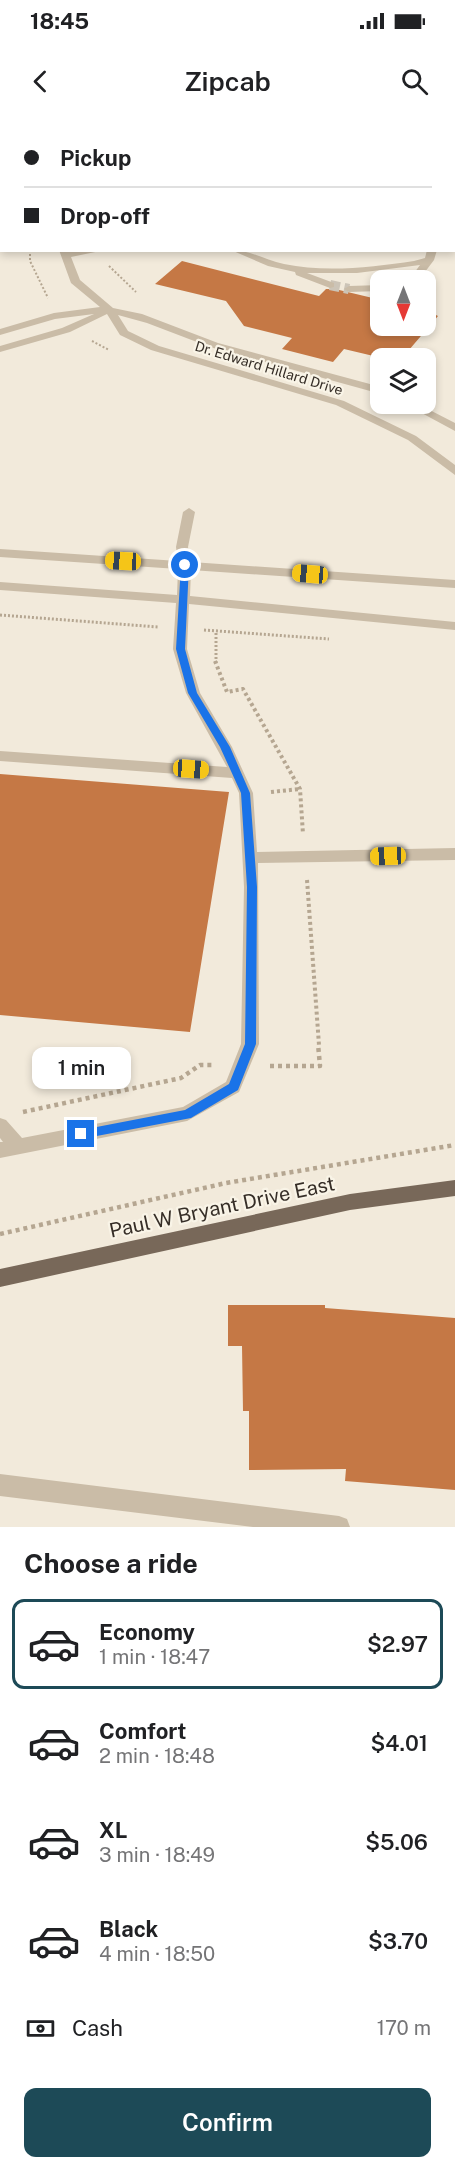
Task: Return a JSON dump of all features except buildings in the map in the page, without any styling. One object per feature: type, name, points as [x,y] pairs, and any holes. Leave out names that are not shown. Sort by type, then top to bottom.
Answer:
[{"type":"main road","name":"Paul W Bryant Drive East","points":[[0,1278],[350,1202],[455,1188]]},
{"type":"street","points":[[242,252],[330,285]]},
{"type":"street","name":"Dr. Edward Hillard Drive","points":[[64,253],[75,281],[110,310],[124,333],[155,348],[340,403],[412,438],[455,471]]},
{"type":"street","points":[[282,266],[307,270],[411,265],[431,255]]},
{"type":"street","points":[[421,270],[431,255]]},
{"type":"street","points":[[349,289],[370,288]]},
{"type":"street","name":"Dr. Edward Hillard Drive","points":[[110,310],[154,321],[175,332],[215,345],[328,374],[370,387]]},
{"type":"street","points":[[0,332],[59,315],[110,310]]},
{"type":"street","points":[[0,349],[66,330],[110,310]]},
{"type":"street","points":[[429,414],[455,428]]},
{"type":"street","points":[[0,1125],[9,1148],[187,1114],[234,1087],[250,1044],[250,858],[246,793],[225,747],[193,693],[180,649],[185,565],[182,547],[189,512]]},
{"type":"street","points":[[0,553],[455,584]]},
{"type":"street","points":[[0,586],[183,600],[455,626]]},
{"type":"street","points":[[0,756],[237,773]]},
{"type":"street","points":[[250,858],[455,854]]},
{"type":"street","points":[[0,1485],[339,1527]]},
{"type":"path","points":[[0,615],[332,639]]},
{"type":"path","points":[[0,1234],[68,1216],[315,1166],[455,1146]]},
{"type":"tunnel","points":[[330,285],[349,289]]},
{"type":"route","points":[[81,1134],[187,1114],[234,1087],[250,1044],[252,887],[246,793],[225,747],[193,693],[180,649],[185,565]]}]
